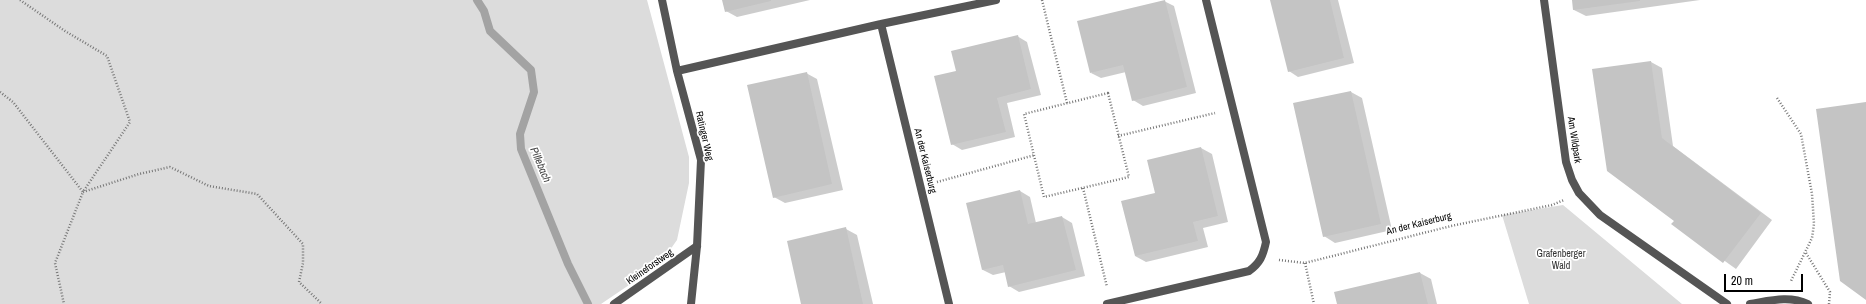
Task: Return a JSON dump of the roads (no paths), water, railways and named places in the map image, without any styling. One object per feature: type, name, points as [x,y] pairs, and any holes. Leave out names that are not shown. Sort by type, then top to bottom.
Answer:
[{"type":"street","name":"Ratinger Weg","points":[[662,0],[677,70],[701,160],[697,246],[692,304]]},
{"type":"street","points":[[677,70],[881,24],[996,0]]},
{"type":"street","points":[[1109,304],[1250,271],[1258,264],[1264,255],[1266,242],[1206,0]]},
{"type":"street","name":"Am Wildpark","points":[[1544,0],[1566,162],[1572,180],[1579,193],[1600,215],[1727,304]]},
{"type":"street","name":"An der Kaiserburg","points":[[881,24],[949,304]]},
{"type":"street","name":"Kleineforstweg","points":[[614,304],[697,246]]},
{"type":"street","points":[[1750,304],[1780,299],[1795,299],[1808,304]]},
{"type":"waterway","name":"Pillebach","points":[[477,0],[484,11],[490,31],[531,70],[534,92],[520,134],[521,149],[568,264],[588,304]]},
{"type":"park label","name":"Grafenberger Wald","points":[[1561,260]]}]
